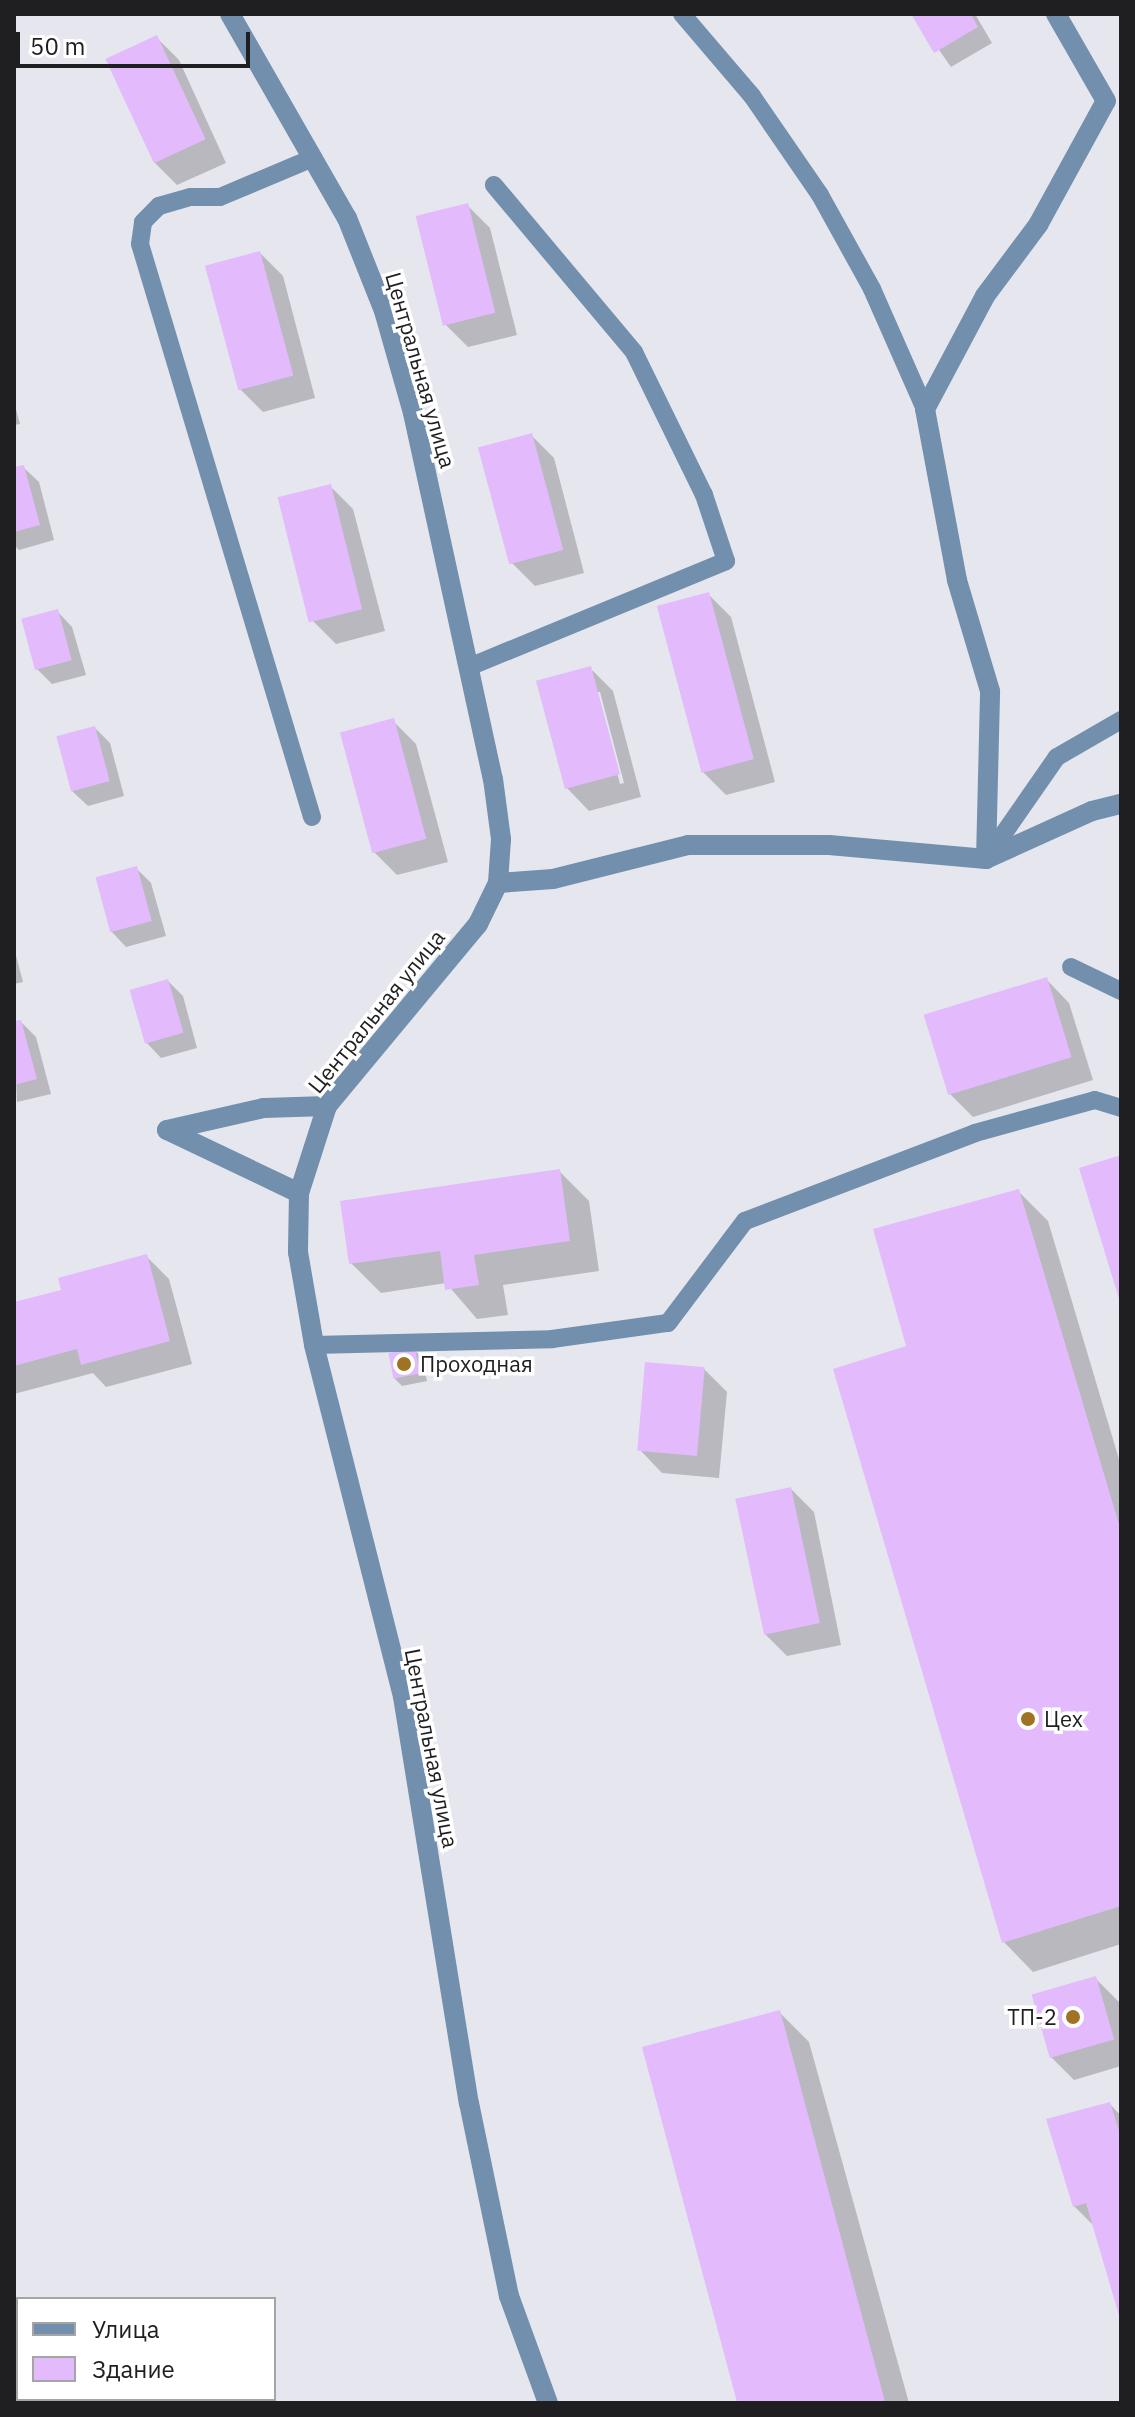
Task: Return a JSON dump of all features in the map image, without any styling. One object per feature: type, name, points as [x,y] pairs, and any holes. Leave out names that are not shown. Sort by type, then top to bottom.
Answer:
[{"type":"street","name":"Центральная улица","points":[[230,14],[347,218],[384,311],[413,413],[493,779],[501,839],[498,883],[478,924],[327,1106],[299,1193],[298,1252],[314,1345],[403,1697],[469,2103],[509,2296],[548,2403]]},
{"type":"street","points":[[986,859],[990,691],[957,580],[925,409],[985,296],[1038,225],[1114,104],[1056,14]]},
{"type":"street","points":[[498,883],[553,879],[688,845],[829,845],[986,859],[1092,811],[1121,804]]},
{"type":"street","points":[[299,1193],[167,1130],[264,1108],[327,1106]]},
{"type":"lane","points":[[682,14],[752,96],[820,195],[872,289],[925,409]]},
{"type":"lane","points":[[312,817],[140,244],[143,222],[159,206],[190,197],[220,197],[313,158]]},
{"type":"lane","points":[[469,667],[726,561],[704,495],[634,352],[494,185]]},
{"type":"lane","points":[[986,859],[1057,757],[1121,720]]},
{"type":"lane","points":[[1071,967],[1121,991]]},
{"type":"lane","points":[[314,1345],[552,1339],[668,1323],[745,1221],[975,1133],[1095,1100],[1121,1108]]},
{"type":"building","points":[[911,14],[971,14],[978,27],[934,53]]},
{"type":"building","points":[[157,35],[206,139],[154,163],[105,59]]},
{"type":"building","points":[[468,203],[495,313],[443,326],[416,216]]},
{"type":"building","points":[[260,251],[293,376],[238,390],[205,266]]},
{"type":"building","points":[[532,433],[563,550],[509,564],[478,447]]},
{"type":"building","points":[[24,465],[40,525],[14,532],[14,467]]},
{"type":"building","points":[[331,484],[362,609],[309,622],[278,497]]},
{"type":"building","points":[[709,592],[754,759],[702,773],[657,606]]},
{"type":"building","points":[[58,609],[72,660],[35,670],[21,619]]},
{"type":"building","points":[[591,666],[620,774],[565,789],[536,681]]},
{"type":"building","points":[[394,718],[426,839],[372,853],[340,732]]},
{"type":"building","points":[[95,726],[110,781],[71,791],[56,736]]},
{"type":"building","points":[[137,866],[152,921],[110,932],[95,877]]},
{"type":"building","points":[[1047,977],[1072,1057],[948,1095],[924,1015]]},
{"type":"building","points":[[168,979],[183,1033],[145,1044],[130,990]]},
{"type":"building","points":[[21,1020],[37,1079],[14,1085],[14,1021]]},
{"type":"building","points":[[1121,1155],[1121,1302],[1120,1302],[1079,1168]]},
{"type":"building","points":[[560,1169],[570,1241],[474,1255],[479,1285],[445,1290],[440,1251],[349,1264],[340,1201]]},
{"type":"building","name":"Цех","points":[[1019,1189],[1121,1531],[1121,1906],[1002,1943],[833,1369],[906,1346],[873,1229]]},
{"type":"building","points":[[147,1254],[170,1341],[81,1365],[77,1349],[14,1366],[14,1302],[61,1290],[58,1278]]},
{"type":"building","name":"Проходная","points":[[415,1348],[420,1374],[393,1379],[388,1353]]},
{"type":"building","points":[[645,1362],[705,1367],[697,1456],[637,1451]]},
{"type":"building","points":[[791,1487],[820,1623],[764,1635],[735,1499]]},
{"type":"building","name":"ТП-2","points":[[1096,1976],[1114,2039],[1050,2058],[1032,1994]]},
{"type":"building","points":[[780,2010],[885,2403],[737,2403],[642,2047]]},
{"type":"building","points":[[1110,2102],[1121,2137],[1120,2319],[1086,2203],[1073,2207],[1046,2119]]},
{"type":"place","name":"Проходная","points":[[404,1364]]},
{"type":"place","name":"Цех","points":[[1028,1719]]},
{"type":"place","name":"ТП-2","points":[[1073,2017]]}]
